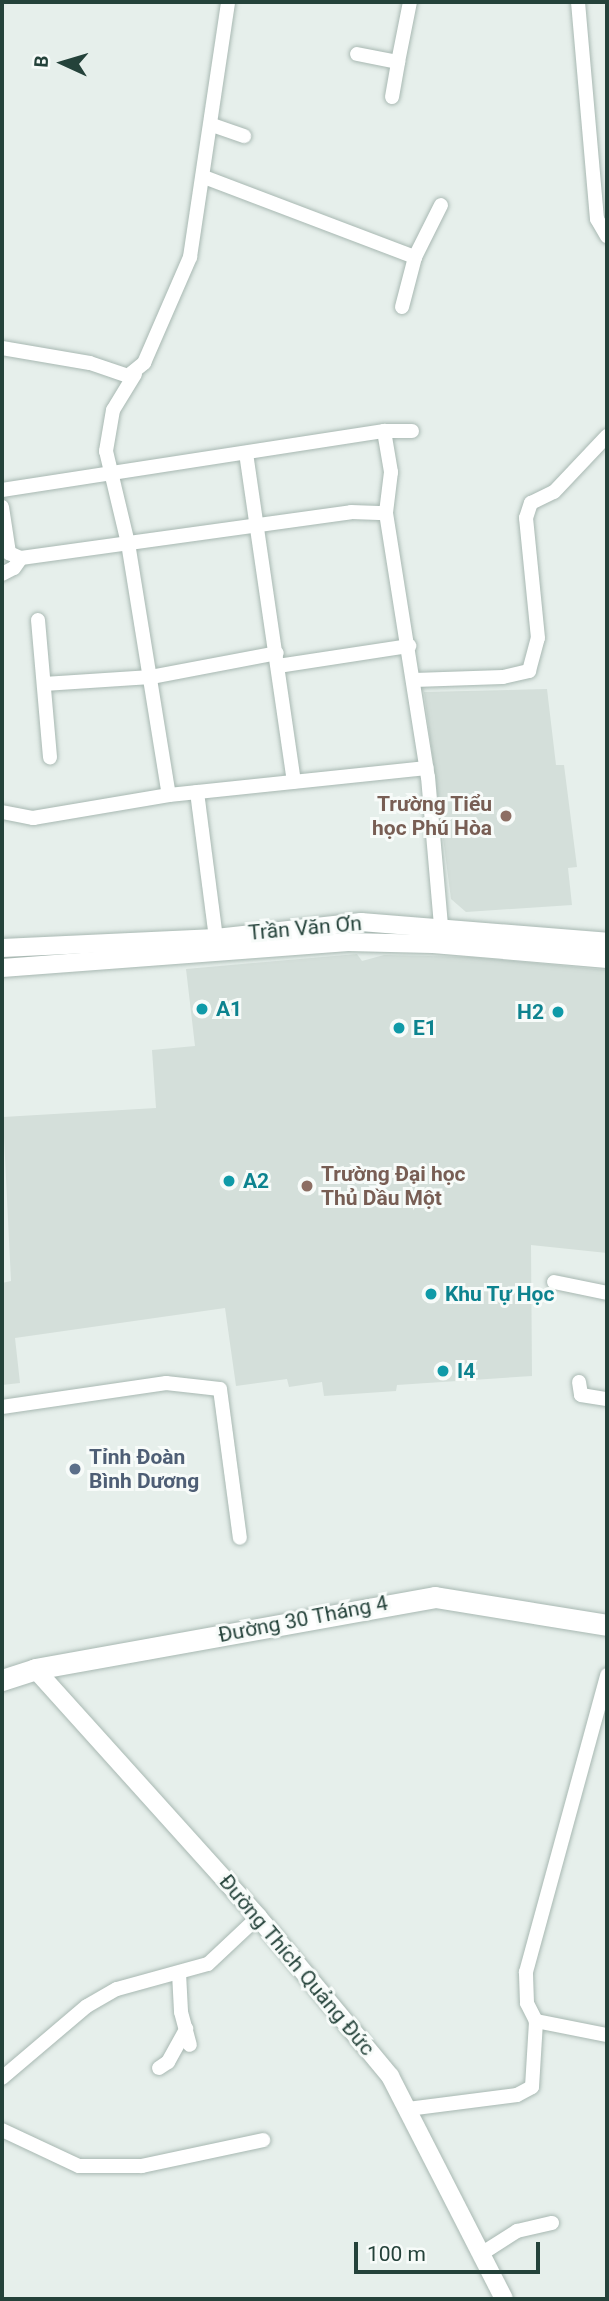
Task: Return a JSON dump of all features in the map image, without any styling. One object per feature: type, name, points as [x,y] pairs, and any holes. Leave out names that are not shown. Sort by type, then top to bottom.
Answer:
[{"type":"main road","name":"Đường 30 Tháng 4","points":[[2,1680],[35,1669],[435,1597],[607,1625]]},
{"type":"street","points":[[169,795],[128,543],[106,451],[113,410],[158,336],[190,257],[212,125],[228,2]]},
{"type":"street","points":[[391,97],[410,2]]},
{"type":"street","points":[[578,2],[597,219],[607,236]]},
{"type":"street","points":[[357,54],[398,62]]},
{"type":"street","points":[[212,125],[244,136]]},
{"type":"street","points":[[204,177],[415,257]]},
{"type":"street","points":[[402,307],[415,257],[441,205]]},
{"type":"street","points":[[2,348],[135,374]]},
{"type":"street","points":[[2,490],[384,431],[412,431]]},
{"type":"street","points":[[384,431],[391,472],[386,513],[427,768],[441,926]]},
{"type":"street","points":[[414,680],[503,677],[529,671],[538,638],[526,518],[531,503],[554,492],[607,436]]},
{"type":"street","points":[[246,453],[294,782]]},
{"type":"street","points":[[2,507],[9,553],[21,558],[368,510],[386,513]]},
{"type":"street","points":[[2,574],[14,568],[21,558]]},
{"type":"street","points":[[38,620],[50,757]]},
{"type":"street","points":[[44,684],[150,677],[277,659],[409,646]]},
{"type":"street","points":[[2,811],[33,818],[169,795],[427,768]]},
{"type":"street","points":[[197,792],[217,946]]},
{"type":"street","name":"Trần Văn Ơn","points":[[2,968],[217,946],[361,922],[441,926],[607,943]]},
{"type":"street","name":"Trần Văn Ơn","points":[[2,948],[370,942],[607,960]]},
{"type":"street","points":[[554,1282],[607,1293]]},
{"type":"street","points":[[2,1407],[166,1382],[220,1389],[240,1538]]},
{"type":"street","points":[[579,1382],[581,1395],[607,1399]]},
{"type":"street","name":"Đường Thích Quảng Đức","points":[[35,1669],[258,1917],[356,2032],[408,2109],[504,2299]]},
{"type":"street","points":[[408,2109],[517,2095],[532,2087],[536,2021],[527,2003],[526,1972],[607,1675]]},
{"type":"street","points":[[2,2078],[87,2006],[117,1989],[208,1964],[258,1917]]},
{"type":"street","points":[[179,1973],[190,2045]]},
{"type":"street","points":[[536,2021],[607,2035]]},
{"type":"street","points":[[159,2068],[168,2062],[186,2029]]},
{"type":"street","points":[[2,2130],[79,2166],[153,2165],[263,2140]]},
{"type":"street","points":[[481,2254],[517,2231],[552,2223]]},
{"type":"shaded area","name":"Trường Tiểu học Phú Hòa","points":[[547,689],[556,765],[564,765],[577,867],[568,868],[572,905],[466,912],[451,899],[424,692]]},
{"type":"shaded area","name":"Trường Đại học Thủ Dầu Một","points":[[357,954],[362,961],[384,955],[471,957],[607,970],[607,1253],[531,1245],[532,1376],[397,1385],[396,1391],[324,1396],[322,1382],[289,1387],[287,1379],[236,1386],[225,1308],[15,1338],[20,1383],[2,1385],[2,1283],[11,1281],[3,1117],[156,1108],[152,1050],[195,1046],[186,969]]},
{"type":"place","name":"Trường Tiểu học Phú Hòa","points":[[506,816]]},
{"type":"place","name":"A1","points":[[202,1009]]},
{"type":"place","name":"H2","points":[[558,1012]]},
{"type":"place","name":"E1","points":[[399,1028]]},
{"type":"place","name":"A2","points":[[229,1181]]},
{"type":"place","name":"Trường Đại học Thủ Dầu Một","points":[[307,1186]]},
{"type":"place","name":"Khu Tự Học","points":[[431,1294]]},
{"type":"place","name":"I4","points":[[443,1371]]},
{"type":"place","name":"Tỉnh Đoàn Bình Dương","points":[[75,1469]]}]
